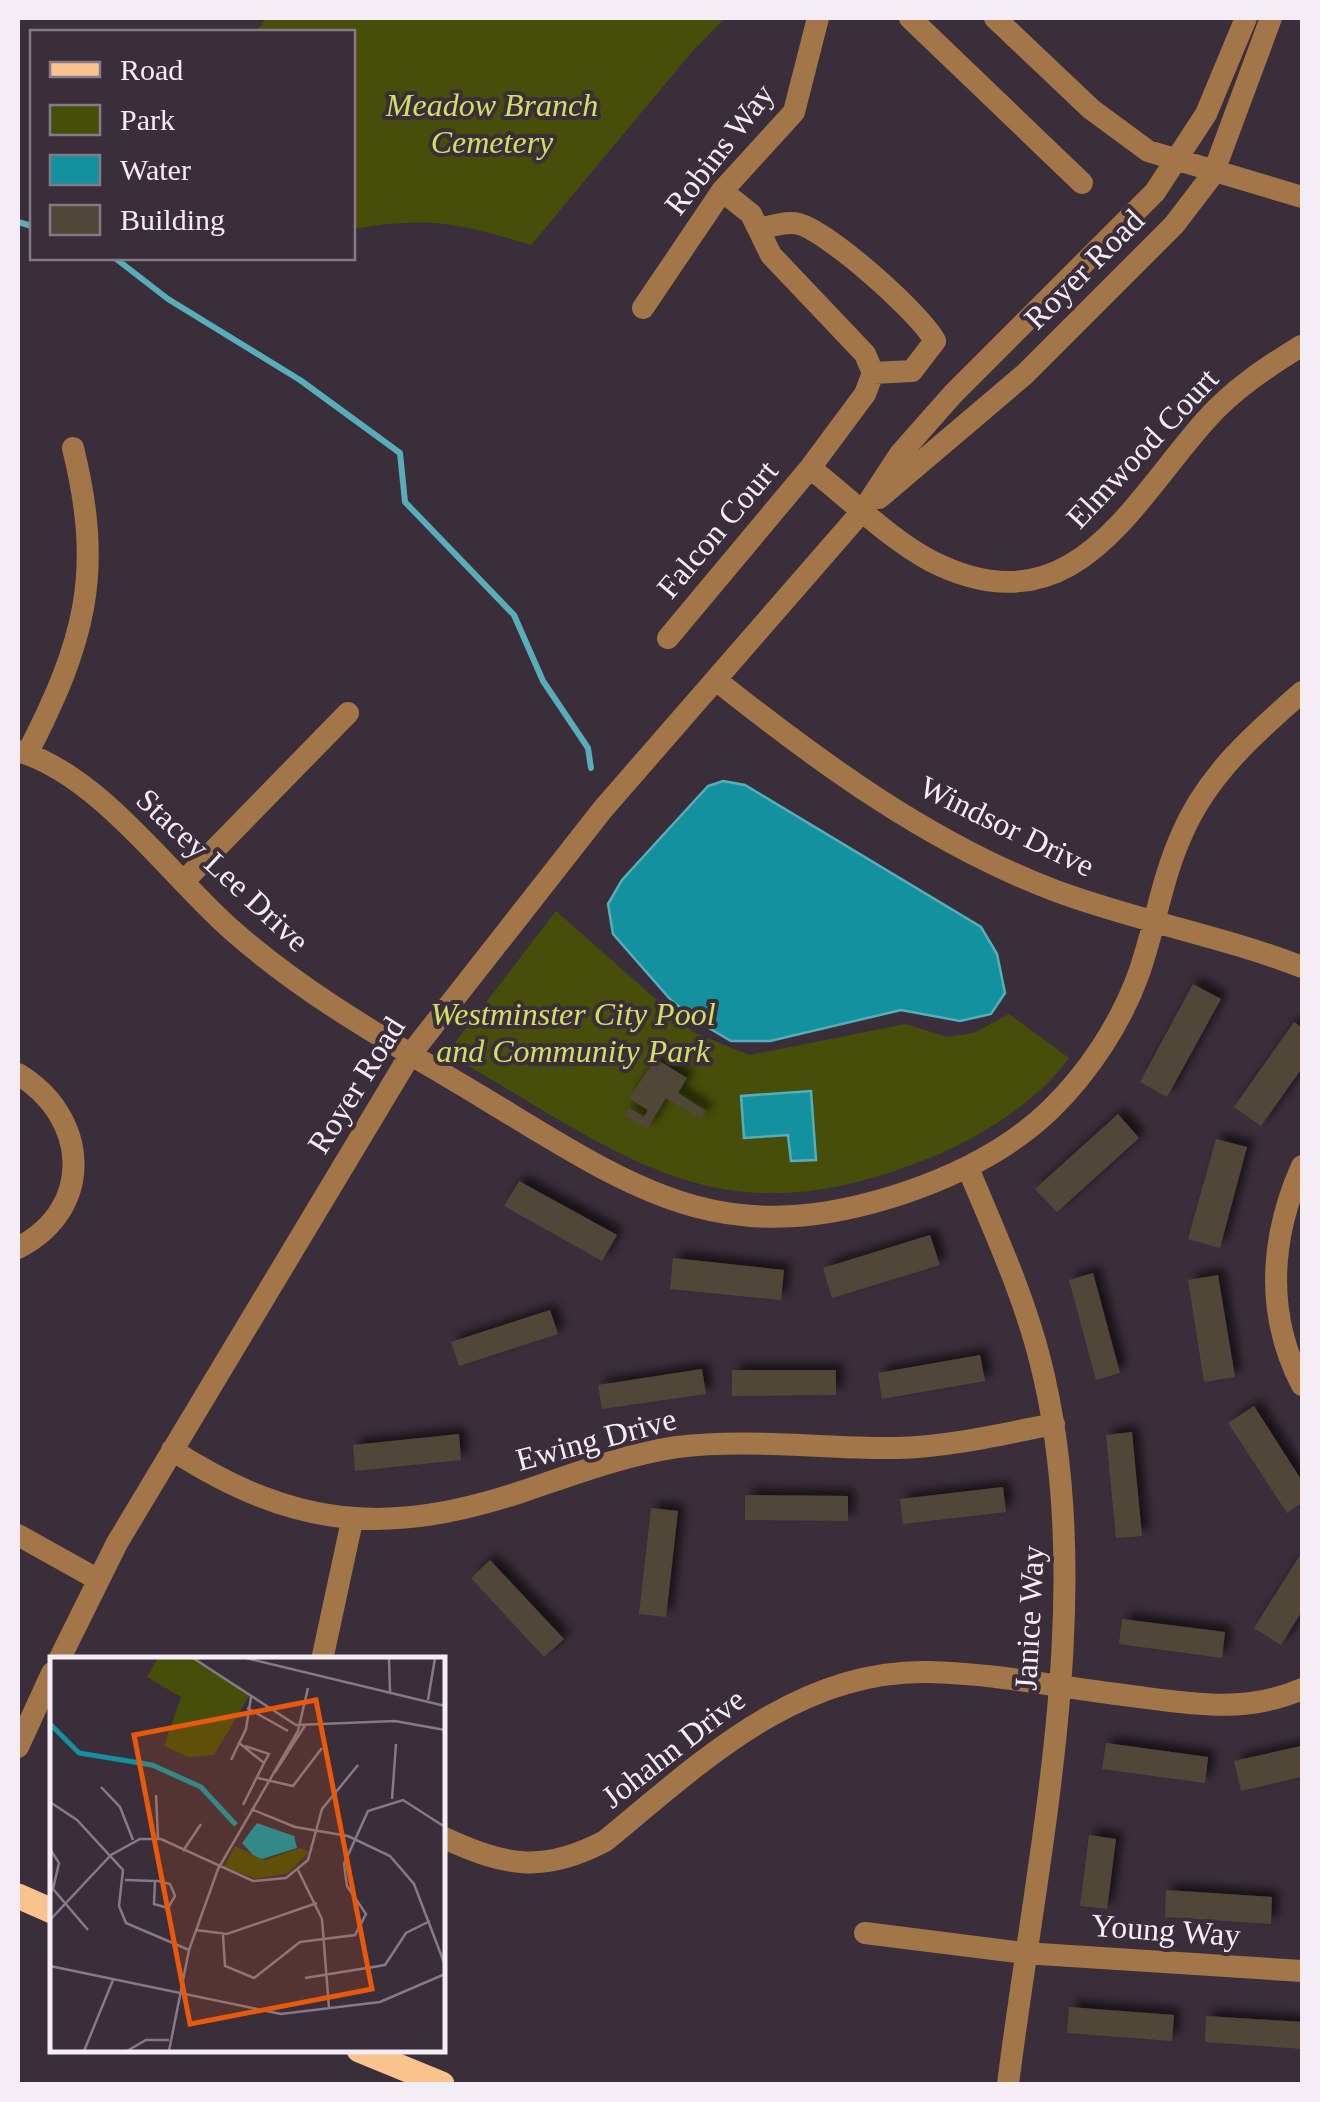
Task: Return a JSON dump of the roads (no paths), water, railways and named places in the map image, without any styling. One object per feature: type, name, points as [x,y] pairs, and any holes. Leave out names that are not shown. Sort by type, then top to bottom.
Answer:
[{"type":"main road","points":[[18,1896],[50,1910]]},
{"type":"main road","points":[[364,2052],[442,2084]]},
{"type":"street","name":"Robins Way","points":[[644,308],[722,191],[794,112],[818,18]]},
{"type":"street","points":[[910,18],[1082,182]]},
{"type":"street","points":[[995,18],[1134,144],[1213,174],[1302,197]]},
{"type":"street","name":"Royer Road","points":[[60,1657],[97,1579],[410,1055],[535,892],[864,509],[900,454],[953,394],[1119,231],[1176,162],[1206,114],[1246,18]]},
{"type":"street","name":"Royer Road","points":[[864,509],[1052,348],[1174,225],[1213,174],[1270,18]]},
{"type":"street","points":[[722,191],[751,214],[771,255],[865,354],[873,372],[865,394],[810,468]]},
{"type":"street","points":[[760,229],[798,224],[826,240],[922,318],[935,341],[912,370],[873,372]]},
{"type":"street","name":"Elmwood Court","points":[[864,509],[900,540],[949,569],[992,579],[1045,577],[1103,545],[1132,515],[1206,420],[1256,374],[1301,346]]},
{"type":"street","points":[[22,752],[70,662],[88,586],[85,506],[73,448]]},
{"type":"street","name":"Falcon Court","points":[[668,638],[810,468],[864,509]]},
{"type":"street","name":"Windsor Drive","points":[[716,680],[846,779],[932,829],[1053,889],[1302,967]]},
{"type":"street","name":"Stacey Lee Drive","points":[[22,752],[105,806],[228,927],[300,986],[410,1055],[637,1187],[719,1215],[797,1218],[836,1212],[968,1168],[1014,1140],[1051,1110],[1088,1065],[1138,976],[1182,832],[1198,803],[1247,741],[1302,692]]},
{"type":"street","points":[[184,880],[348,712]]},
{"type":"street","points":[[18,1074],[47,1095],[61,1113],[75,1161],[60,1207],[46,1226],[18,1248]]},
{"type":"street","points":[[1302,1166],[1281,1224],[1276,1304],[1284,1344],[1302,1386]]},
{"type":"street","name":"Janice Way","points":[[968,1168],[1016,1283],[1040,1359],[1054,1424],[1066,1544],[1060,1687],[1008,2084]]},
{"type":"street","name":"Ewing Drive","points":[[172,1450],[237,1489],[282,1507],[352,1521],[410,1520],[465,1509],[611,1462],[680,1447],[911,1447],[1054,1424]]},
{"type":"street","points":[[323,1657],[352,1521]]},
{"type":"street","points":[[18,1535],[97,1579]]},
{"type":"street","name":"Johahn Drive","points":[[445,1839],[513,1863],[542,1864],[576,1856],[605,1842],[758,1720],[847,1684],[923,1672],[1218,1707],[1246,1707],[1302,1690]]},
{"type":"street","points":[[18,1747],[50,1677]]},
{"type":"street","name":"Young Way","points":[[865,1933],[1024,1954],[1302,1971]]},
{"type":"water","points":[[723,781],[745,785],[981,927],[997,954],[1005,993],[991,1014],[960,1021],[901,1010],[770,1041],[731,1041],[671,1000],[613,934],[608,904],[622,880],[708,786]]},
{"type":"water","points":[[811,1091],[816,1160],[791,1161],[788,1135],[744,1138],[741,1096]]},
{"type":"waterway","points":[[18,222],[30,225]]},
{"type":"waterway","points":[[118,260],[168,299],[300,380],[400,453],[405,502],[514,615],[543,681],[588,748],[591,768]]},
{"type":"park label","name":"Meadow Branch Cemetery","points":[[492,124]]},
{"type":"park label","name":"Westminster City Pool and Community Park","points":[[573,1032]]}]
